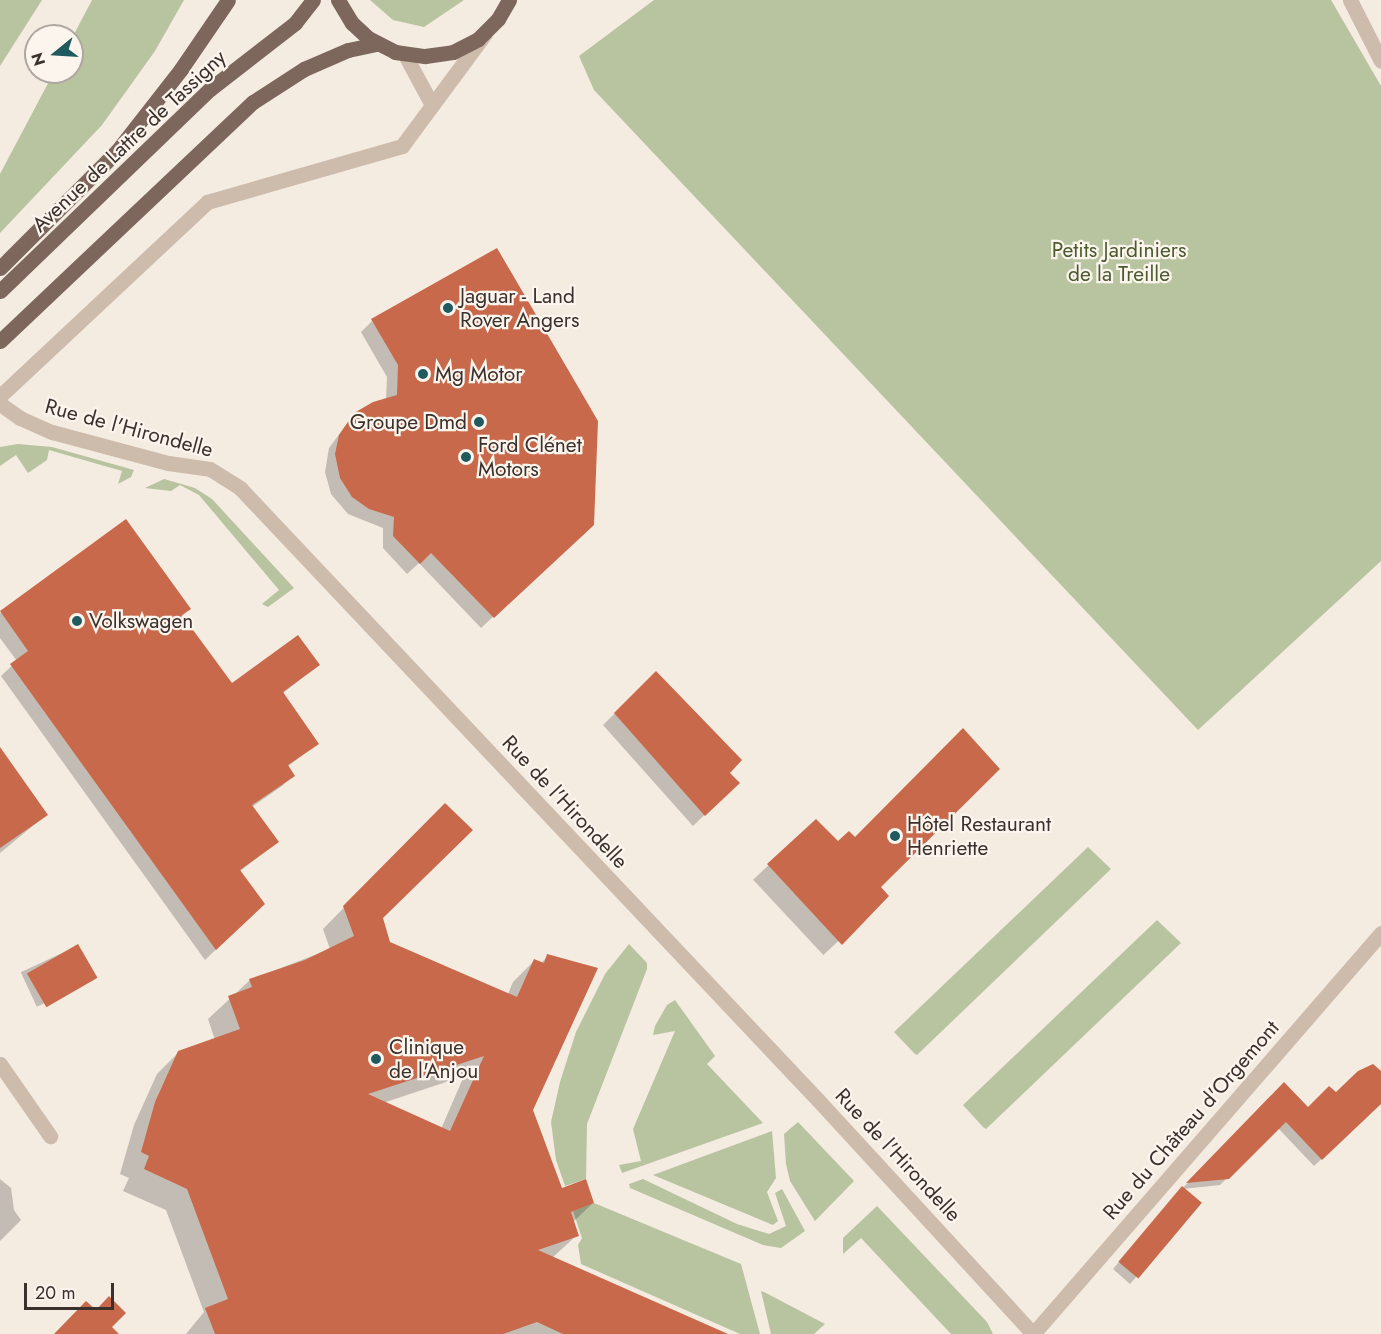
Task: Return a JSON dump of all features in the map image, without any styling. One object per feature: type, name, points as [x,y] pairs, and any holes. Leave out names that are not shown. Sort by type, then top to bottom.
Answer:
[{"type":"main road","points":[[0,268],[117,151],[181,69],[228,0]]},
{"type":"main road","name":"Avenue de Lattre de Tassigny","points":[[0,291],[210,89],[295,23],[313,0]]},
{"type":"main road","points":[[338,0],[352,23],[377,44],[405,55],[435,56],[453,52],[485,33],[509,0]]},
{"type":"main road","points":[[0,341],[253,102],[276,85],[330,57],[377,44]]},
{"type":"street","points":[[1350,0],[1381,61]]},
{"type":"street","name":"Rue de l'Hirondelle","points":[[0,396],[207,202],[393,152],[415,133],[431,103],[485,33]]},
{"type":"street","points":[[405,55],[431,103]]},
{"type":"street","name":"Rue de l'Hirondelle","points":[[0,404],[20,418],[52,432],[168,463],[210,469],[240,488],[818,1100],[1033,1334]]},
{"type":"street","name":"Rue du Château d'Orgemont","points":[[1033,1334],[1381,933]]},
{"type":"street","points":[[0,1064],[50,1136]]},
{"type":"green space","points":[[0,0],[42,0],[27,24],[24,24],[24,28],[0,66]]},
{"type":"green space","points":[[92,0],[184,0],[155,51],[102,125],[0,233],[0,174],[48,84],[84,84],[84,24],[79,24]]},
{"type":"green space","points":[[370,0],[464,0],[424,27],[393,20]]},
{"type":"green space","name":"Petits Jardiniers de la Treille","points":[[654,0],[1331,0],[1381,86],[1381,561],[1198,730],[594,90],[579,56]]},
{"type":"green space","points":[[18,444],[52,447],[134,470],[131,477],[118,484],[122,471],[49,450],[47,460],[28,473],[16,455],[0,466],[0,447]]},
{"type":"green space","points":[[164,479],[195,488],[212,499],[294,588],[268,607],[262,604],[279,590],[199,495],[180,485],[171,491],[145,488]]},
{"type":"green space","points":[[1088,847],[1111,869],[917,1055],[914,1053],[894,1032]]},
{"type":"green space","points":[[1157,920],[1181,943],[986,1129],[983,1127],[963,1105]]},
{"type":"green space","points":[[629,944],[647,963],[647,969],[587,1124],[586,1179],[565,1186],[556,1160],[551,1122],[560,1082],[576,1032],[605,974]]},
{"type":"green space","points":[[675,1000],[715,1056],[707,1064],[763,1123],[622,1173],[619,1165],[641,1161],[633,1129],[675,1031],[653,1035],[655,1026],[667,1005]]},
{"type":"green space","points":[[798,1122],[854,1181],[815,1221],[790,1181],[786,1164],[784,1134]]},
{"type":"green space","points":[[772,1131],[776,1178],[767,1192],[778,1221],[773,1225],[653,1175]]},
{"type":"green space","points":[[643,1179],[737,1224],[769,1234],[786,1226],[775,1193],[782,1189],[805,1231],[781,1248],[763,1245],[630,1188],[629,1184]]},
{"type":"green space","points":[[594,1203],[741,1264],[760,1334],[740,1334],[581,1264],[578,1245],[582,1238],[573,1211]]},
{"type":"green space","points":[[877,1206],[987,1322],[993,1334],[951,1334],[861,1238],[843,1254],[843,1238]]},
{"type":"green space","points":[[761,1291],[825,1324],[814,1334],[771,1334]]},
{"type":"building","name":"Ford Clénet Motors","points":[[497,248],[598,421],[594,525],[494,618],[431,553],[420,564],[393,536],[394,517],[369,509],[352,497],[340,478],[335,454],[339,435],[354,413],[373,402],[397,395],[398,365],[371,319]]},
{"type":"building","points":[[126,519],[191,609],[182,615],[232,683],[298,635],[320,665],[283,692],[319,744],[288,765],[295,776],[252,805],[279,842],[240,870],[265,904],[216,950],[10,664],[28,651],[0,611]]},
{"type":"building","points":[[656,671],[742,760],[730,773],[740,783],[705,816],[614,713]]},
{"type":"building","name":"Hôtel Restaurant Henriette","points":[[963,728],[1000,769],[881,887],[889,896],[842,945],[767,864],[816,819],[838,841],[849,831],[855,837]]},
{"type":"building","points":[[0,747],[48,815],[0,848]]},
{"type":"building","points":[[445,803],[473,830],[383,918],[390,942],[517,997],[534,959],[544,963],[547,954],[598,968],[533,1110],[562,1188],[586,1179],[594,1203],[571,1212],[579,1236],[538,1250],[728,1334],[563,1334],[537,1322],[503,1334],[215,1334],[205,1308],[228,1299],[187,1189],[144,1169],[149,1156],[141,1152],[155,1102],[178,1051],[240,1029],[228,996],[252,987],[249,979],[305,960],[354,936],[343,906]],"holes":[[[484,1056],[450,1131],[368,1094]]]},
{"type":"building","points":[[78,944],[98,978],[46,1007],[27,974]]},
{"type":"building","points":[[1373,1064],[1381,1071],[1381,1104],[1322,1160],[1286,1122],[1229,1179],[1186,1183],[1284,1082],[1308,1107],[1329,1086],[1336,1092],[1358,1071]]},
{"type":"building","points":[[1182,1186],[1202,1203],[1138,1279],[1118,1262]]},
{"type":"building","points":[[109,1296],[126,1313],[112,1327],[119,1334],[54,1334],[86,1301],[96,1310]]},
{"type":"place","name":"Jaguar - Land Rover Angers","points":[[448,308]]},
{"type":"place","name":"Mg Motor","points":[[423,374]]},
{"type":"place","name":"Groupe Dmd","points":[[479,422]]},
{"type":"place","name":"Ford Clénet Motors","points":[[466,457]]},
{"type":"place","name":"Volkswagen","points":[[77,621]]},
{"type":"place","name":"Hôtel Restaurant Henriette","points":[[895,836]]},
{"type":"place","name":"Clinique de l'Anjou","points":[[376,1059]]}]
